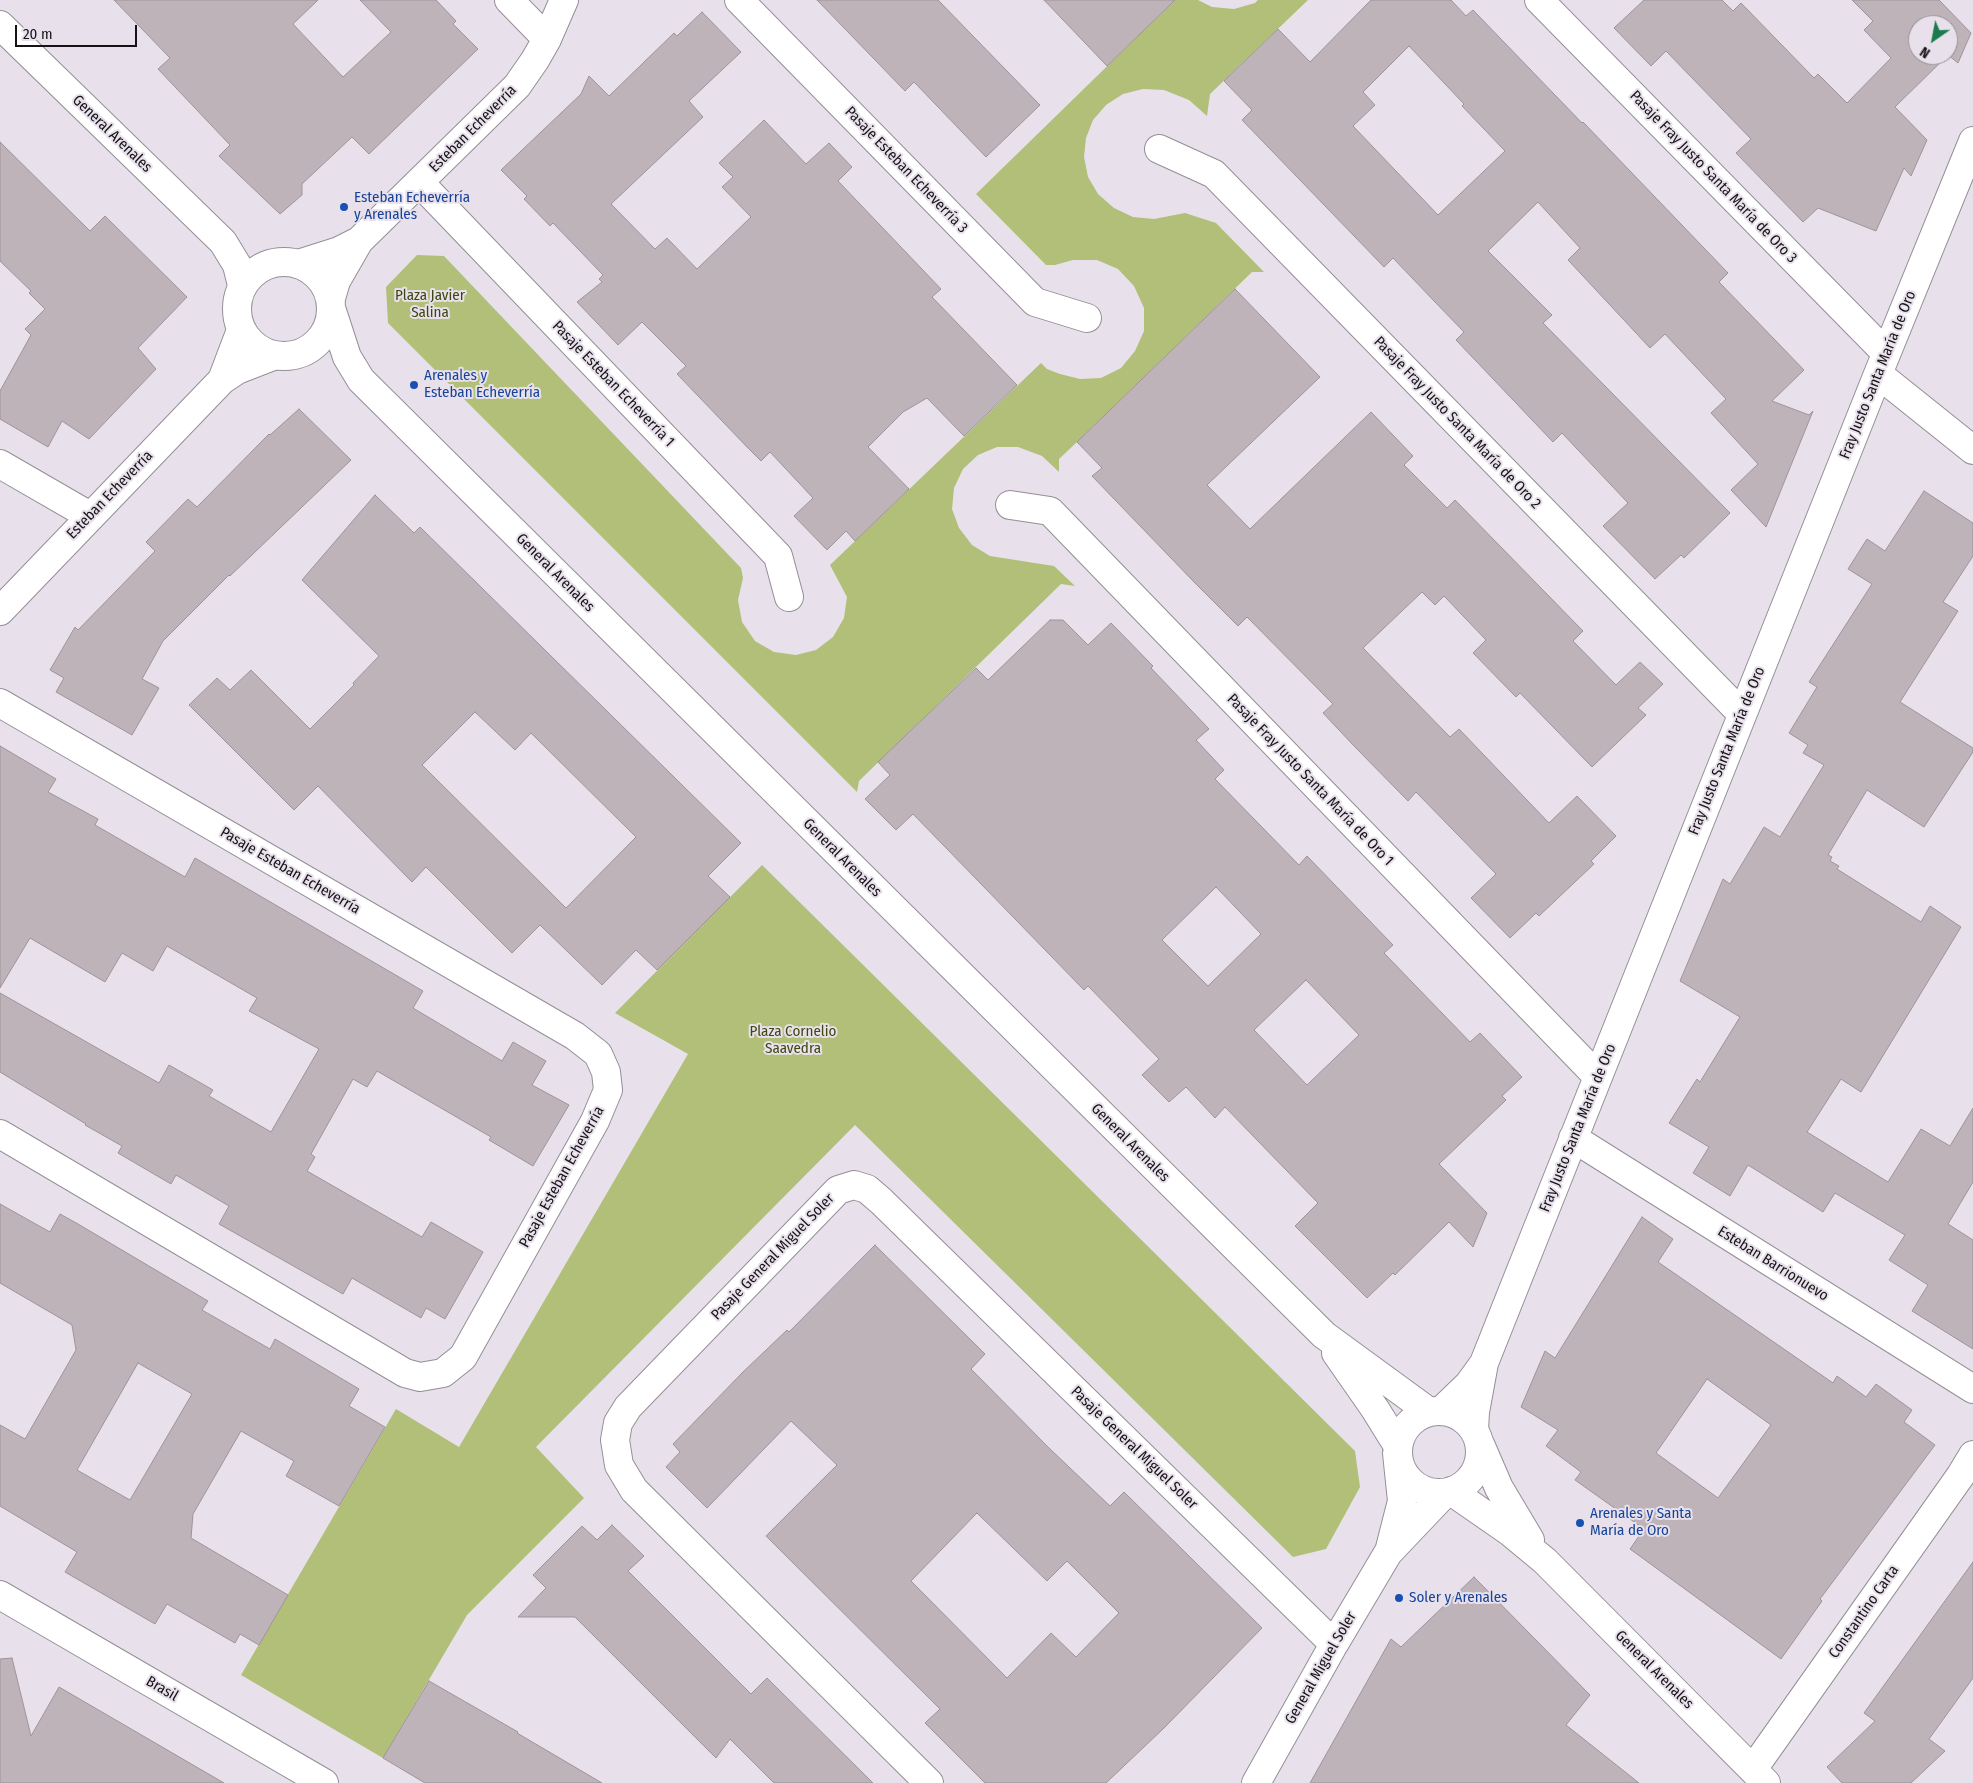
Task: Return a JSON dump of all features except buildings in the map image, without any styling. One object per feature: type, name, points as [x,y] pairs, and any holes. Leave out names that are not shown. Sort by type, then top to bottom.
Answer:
[{"type":"street","points":[[510,0],[547,39]]},
{"type":"street","name":"Esteban Echeverría","points":[[331,305],[345,264],[359,241],[517,86],[547,39],[564,0]]},
{"type":"street","name":"Pasaje Esteban Echeverría 3","points":[[739,0],[1035,302],[1087,318]]},
{"type":"street","name":"Pasaje Fray Justo Santa María de Oro 3","points":[[1540,0],[1882,364],[1973,450]]},
{"type":"street","name":"General Arenales","points":[[0,25],[224,242],[237,265],[242,285]]},
{"type":"street","name":"Fray Justo Santa María de Oro","points":[[1448,1492],[1462,1486],[1471,1479],[1477,1468],[1480,1456],[1475,1412],[1484,1363],[1882,364],[1973,141]]},
{"type":"street","name":"Pasaje Fray Justo Santa María de Oro 2","points":[[1159,149],[1214,174],[1742,714]]},
{"type":"street","name":"Pasaje Esteban Echeverría 1","points":[[419,182],[778,556],[789,597]]},
{"type":"street","name":"Esteban Echeverría","points":[[290,262],[339,251],[359,241]]},
{"type":"street","name":"General Arenales","points":[[224,242],[255,257],[269,261],[290,262]]},
{"type":"street","points":[[290,262],[310,268],[319,276],[326,287],[331,305],[328,326],[321,339],[310,349],[285,355],[260,351],[241,330],[236,317],[237,301],[242,285],[252,272],[266,264],[290,262]]},
{"type":"street","name":"General Arenales","points":[[331,305],[347,357],[360,380],[1324,1335],[1435,1411],[1454,1413],[1465,1420],[1477,1437],[1499,1488],[1541,1558]]},
{"type":"street","name":"Esteban Echeverría","points":[[222,380],[241,330]]},
{"type":"street","name":"Esteban Echeverría","points":[[0,611],[222,380],[237,370],[285,355]]},
{"type":"street","name":"General Arenales","points":[[285,355],[327,363],[360,380]]},
{"type":"street","points":[[0,464],[90,516]]},
{"type":"street","name":"Pasaje Fray Justo Santa María de Oro 1","points":[[1010,504],[1050,511],[1598,1077]]},
{"type":"street","name":"Pasaje Esteban Echeverría","points":[[0,703],[575,1036],[598,1054],[606,1072],[608,1090],[595,1121],[463,1357],[443,1373],[420,1377],[405,1373],[0,1134]]},
{"type":"street","name":"Esteban Barrionuevo","points":[[1573,1138],[1973,1389]]},
{"type":"street","name":"Pasaje General Miguel Soler","points":[[929,1783],[634,1490],[619,1465],[615,1440],[618,1423],[628,1407],[838,1190],[854,1185],[867,1189],[882,1201],[1334,1644]]},
{"type":"street","name":"General Arenales","points":[[1324,1335],[1375,1409],[1398,1449]]},
{"type":"street","name":"Fray Justo Santa María de Oro","points":[[1398,1449],[1401,1434],[1408,1424],[1417,1416],[1435,1411],[1469,1384],[1484,1363]]},
{"type":"street","points":[[1398,1449],[1399,1464],[1404,1474],[1412,1483],[1433,1493],[1448,1492]]},
{"type":"street","name":"General Miguel Soler","points":[[1388,1553],[1402,1501],[1398,1449]]},
{"type":"street","name":"Constantino Carta","points":[[1760,1776],[1973,1455]]},
{"type":"street","name":"General Arenales","points":[[1448,1492],[1510,1532],[1541,1558],[1760,1776]]},
{"type":"street","name":"General Miguel Soler","points":[[1256,1783],[1334,1644],[1388,1553],[1448,1492]]},
{"type":"street","name":"Brasil","points":[[0,1595],[324,1783]]},
{"type":"green space","name":"Plaza Javier Salina","points":[[1175,0],[1198,0],[1212,7],[1234,9],[1255,3],[1258,0],[1308,0],[1210,94],[1207,116],[1189,100],[1164,90],[1143,89],[1123,94],[1106,105],[1093,120],[1086,138],[1084,157],[1088,177],[1098,194],[1114,208],[1133,217],[1154,219],[1185,213],[1216,223],[1264,272],[1252,272],[1059,459],[1059,472],[1042,456],[1018,447],[997,447],[978,455],[963,469],[954,488],[952,509],[959,528],[972,545],[990,556],[1054,566],[1075,586],[1061,584],[859,781],[857,792],[388,323],[386,287],[417,255],[444,256],[741,568],[743,578],[738,600],[742,622],[755,641],[774,652],[796,655],[816,650],[833,637],[844,618],[847,597],[830,565],[1041,363],[1047,369],[1080,379],[1101,378],[1121,368],[1135,351],[1144,331],[1144,308],[1134,286],[1118,269],[1097,260],[1073,260],[1055,265],[1046,265],[976,194]]},
{"type":"green space","name":"Plaza Cornelio Saavedra","points":[[762,865],[1355,1451],[1360,1487],[1326,1549],[1293,1557],[855,1125],[536,1447],[584,1498],[467,1615],[383,1758],[241,1675],[396,1409],[459,1447],[688,1054],[615,1013]]},
{"type":"place","name":"Esteban Echeverría y Arenales","points":[[344,207]]},
{"type":"place","name":"Arenales y Esteban Echeverría","points":[[414,385]]},
{"type":"place","name":"Arenales y Santa María de Oro","points":[[1580,1523]]},
{"type":"place","name":"Soler y Arenales","points":[[1399,1598]]}]
